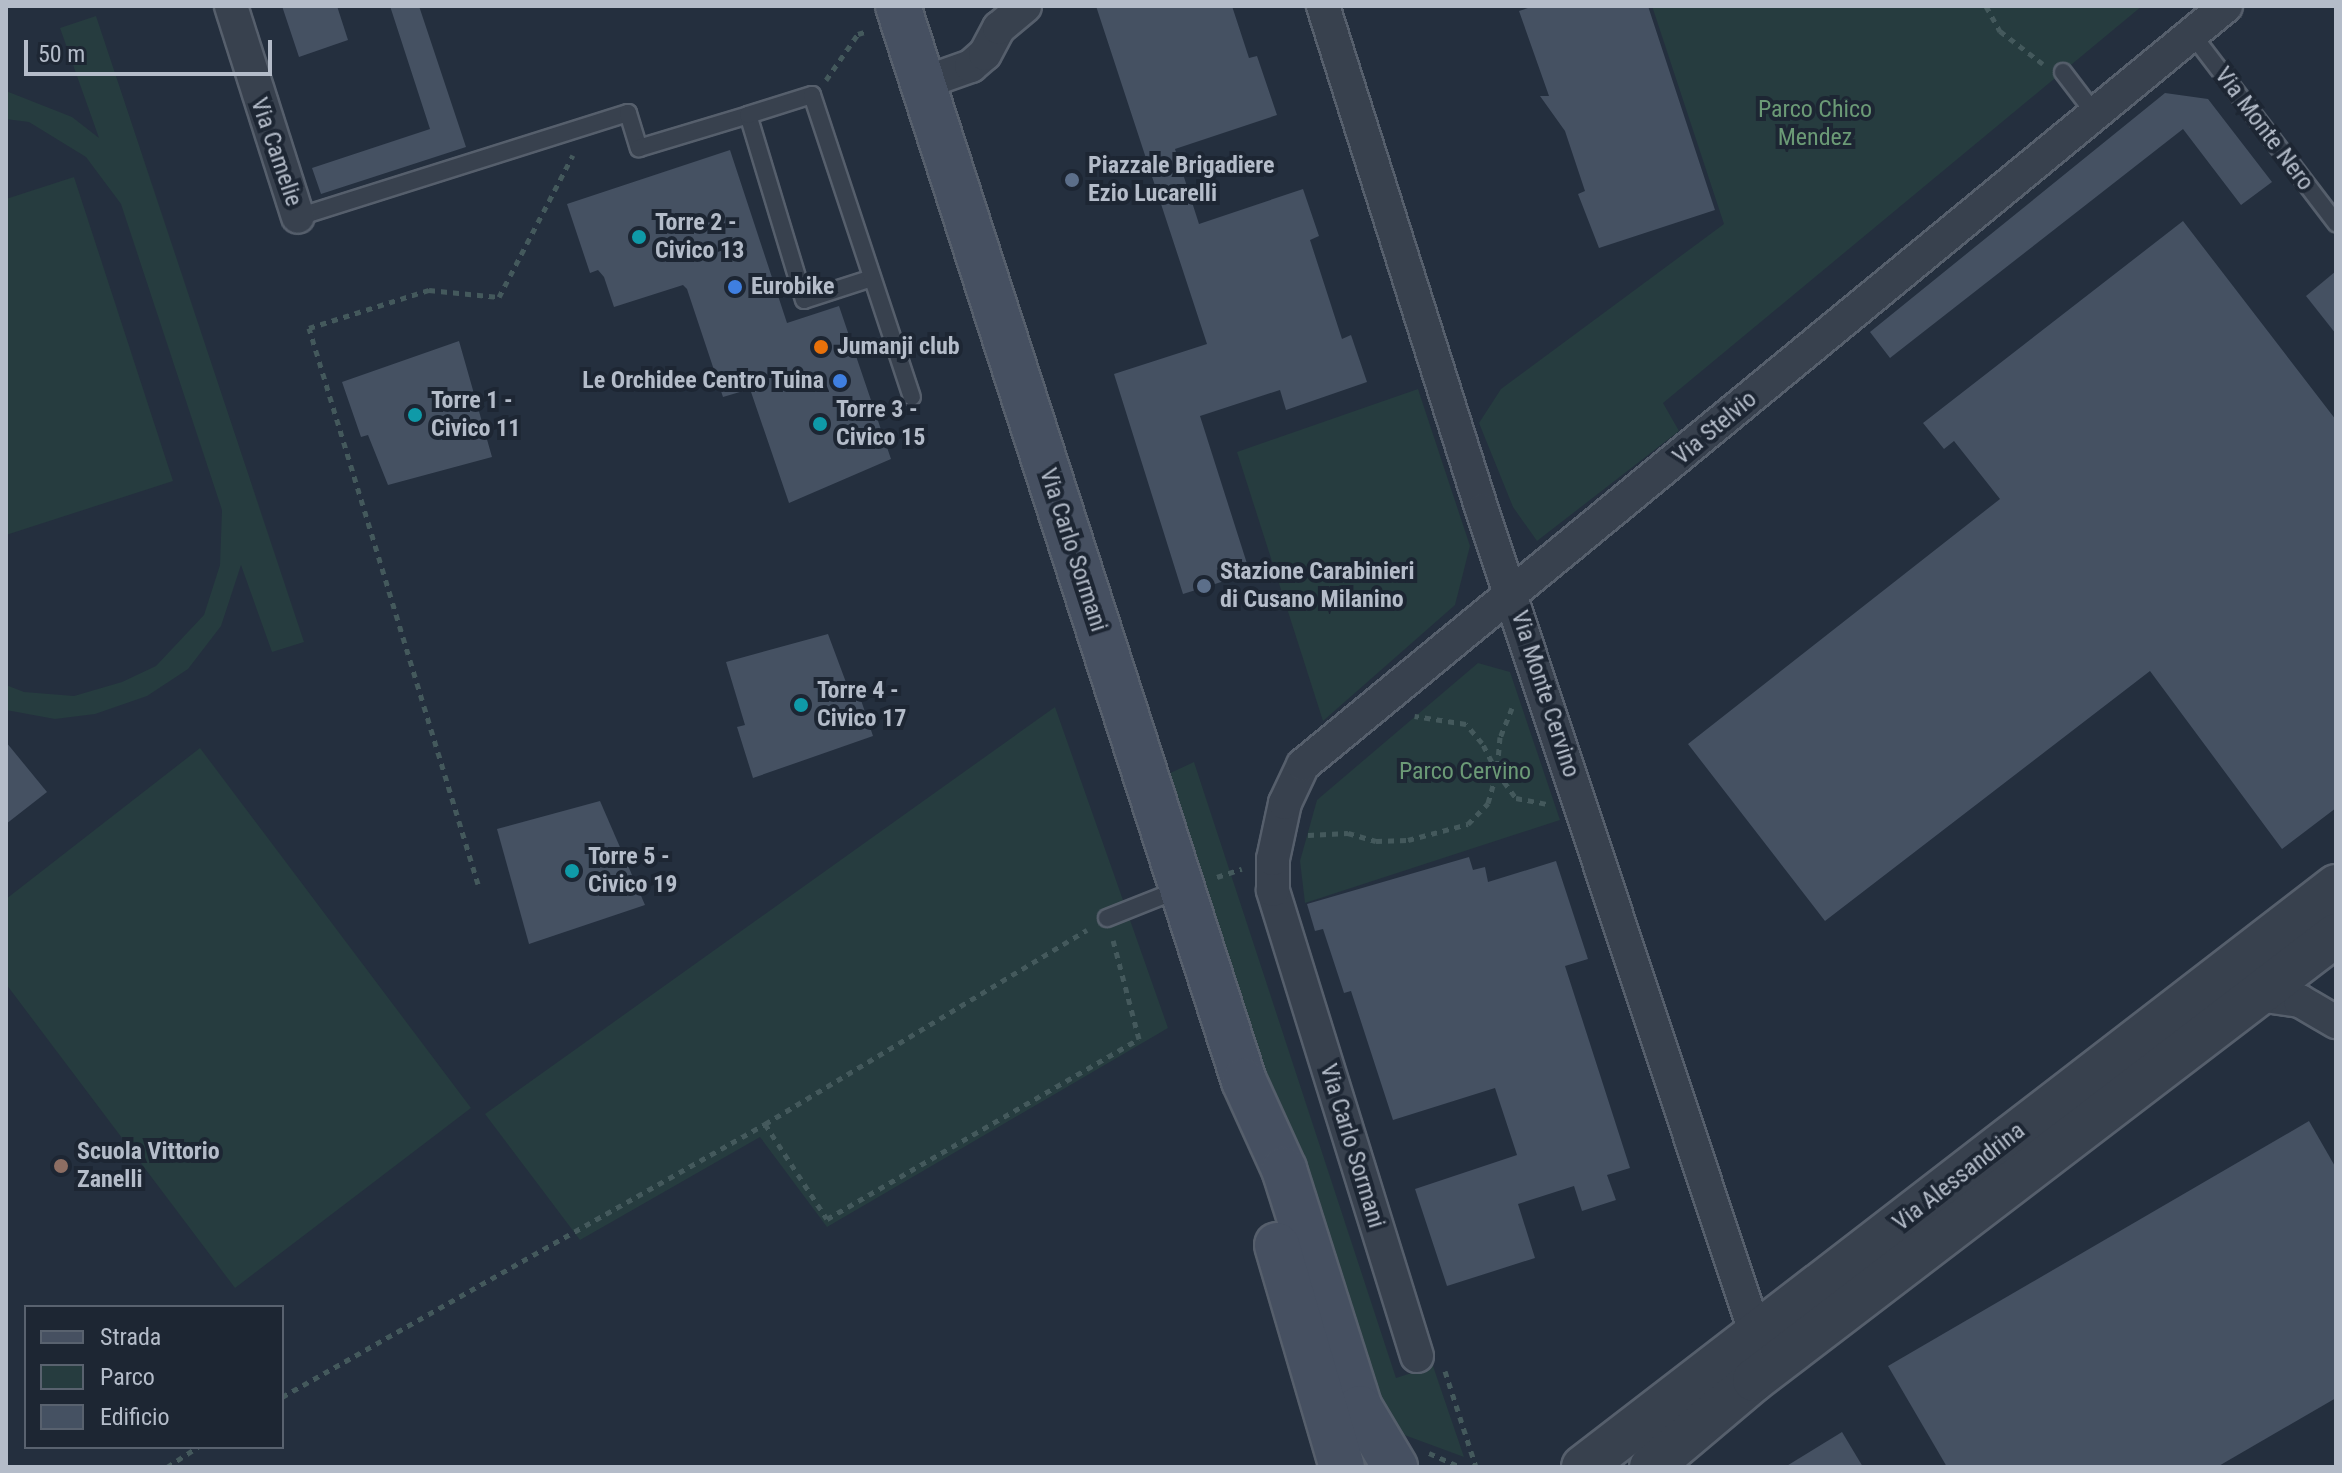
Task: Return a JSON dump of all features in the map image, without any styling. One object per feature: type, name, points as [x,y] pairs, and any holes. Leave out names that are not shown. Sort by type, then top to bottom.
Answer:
[{"type":"main road","name":"Via Carlo Sormani","points":[[900,13],[1244,1081],[1280,1258],[1342,1467]]},
{"type":"main road","name":"Via Carlo Sormani","points":[[1244,1081],[1284,1169],[1360,1408],[1395,1467]]},
{"type":"street","name":"Via Camelie","points":[[231,6],[298,217]]},
{"type":"street","points":[[923,83],[971,66],[985,54],[999,28],[1025,6]]},
{"type":"street","name":"Via Monte Cervino","points":[[1323,6],[1482,510],[1512,591],[1757,1333],[1762,1349],[1754,1380]]},
{"type":"street","name":"Via Stelvio","points":[[1275,863],[1285,803],[1303,765],[2226,6]]},
{"type":"street","name":"Via Carlo Sormani","points":[[1275,863],[1417,1356]]},
{"type":"street","name":"Via Alessandrina","points":[[1583,1467],[2336,886]]},
{"type":"street","name":"Via Alessandrina","points":[[1651,1467],[1754,1380],[2336,935]]},
{"type":"street","points":[[2258,995],[2300,1001],[2336,1022]]},
{"type":"lane","name":"Via Monte Nero","points":[[2192,34],[2336,223]]},
{"type":"lane","points":[[2063,72],[2095,114]]},
{"type":"lane","points":[[869,279],[804,300],[748,115],[812,95],[869,279],[912,397]]},
{"type":"lane","name":"Via Camelie","points":[[298,217],[628,113],[639,148],[748,115]]},
{"type":"lane","points":[[1107,918],[1182,888]]},
{"type":"path","points":[[1986,6],[2000,31],[2035,60],[2063,72]]},
{"type":"path","points":[[812,95],[858,34],[900,13]]},
{"type":"path","points":[[478,884],[309,328],[429,290],[499,297],[588,126]]},
{"type":"path","points":[[1182,888],[1275,863],[1348,833],[1376,841],[1408,840],[1440,834],[1468,824],[1488,803],[1497,772],[1500,737],[1518,694],[1543,687]]},
{"type":"path","points":[[1387,699],[1416,716],[1466,724],[1516,798],[1533,805],[1578,796]]},
{"type":"path","points":[[284,1396],[765,1124],[1107,918],[1139,1039],[827,1219],[765,1124]]},
{"type":"path","points":[[1417,1356],[1436,1355],[1446,1371],[1476,1467]]},
{"type":"path","points":[[167,1467],[195,1449]]},
{"type":"green space","name":"Parco Chico Mendez","points":[[1652,6],[2142,6],[1663,403],[1679,431],[1537,541],[1513,507],[1479,423],[1501,389],[1724,224]]},
{"type":"green space","points":[[96,16],[304,642],[272,652],[241,565],[221,626],[188,669],[147,696],[95,714],[55,719],[6,710],[6,685],[24,692],[74,696],[122,682],[156,666],[204,615],[220,565],[222,510],[121,204],[86,157],[29,122],[6,119],[6,91],[72,117],[99,138],[60,28]]},
{"type":"green space","points":[[74,177],[173,481],[6,535],[6,199]]},
{"type":"green space","points":[[1418,389],[1470,546],[1455,605],[1323,721],[1237,452]]},
{"type":"green space","name":"Parco Cervino","points":[[1478,663],[1510,672],[1560,820],[1305,903],[1300,861],[1317,800]]},
{"type":"green space","points":[[1055,707],[1168,1028],[827,1227],[760,1137],[580,1240],[485,1114]]},
{"type":"green space","points":[[200,748],[471,1108],[235,1288],[6,984],[6,899]]},
{"type":"green space","points":[[1194,762],[1396,1378],[1433,1366],[1464,1457],[1399,1433],[1366,1402],[1166,775]]},
{"type":"building","points":[[282,6],[337,6],[348,40],[299,57]]},
{"type":"building","points":[[390,6],[419,6],[466,147],[321,194],[312,168],[430,129]]},
{"type":"building","points":[[1096,6],[1232,6],[1249,58],[1257,56],[1277,115],[1175,149],[1199,224],[1303,189],[1319,236],[1310,240],[1342,339],[1351,335],[1367,382],[1286,410],[1280,390],[1200,416],[1250,573],[1183,594],[1114,374],[1207,344]]},
{"type":"building","points":[[1534,6],[1648,6],[1715,210],[1599,248],[1578,194],[1585,191],[1565,131],[1540,96],[1549,96],[1519,11]]},
{"type":"building","points":[[2165,93],[2208,99],[2272,182],[2241,205],[2183,129],[1890,358],[1870,332]]},
{"type":"building","points":[[730,150],[787,323],[839,306],[891,459],[789,503],[750,389],[723,397],[687,289],[683,285],[614,307],[604,277],[598,270],[590,273],[567,204]]},
{"type":"building","points":[[2183,221],[2336,420],[2336,808],[2282,849],[2150,671],[1825,921],[1688,744],[2000,499],[1954,441],[1944,449],[1923,423]]},
{"type":"building","points":[[2336,271],[2336,334],[2306,296]]},
{"type":"building","name":"Torre 1 - Civico 11","points":[[459,341],[492,457],[388,485],[368,435],[361,437],[342,382]]},
{"type":"building","name":"Torre 4 - Civico 17","points":[[828,634],[847,685],[855,682],[873,736],[753,778],[737,727],[745,725],[726,662]]},
{"type":"building","points":[[6,742],[47,792],[6,824]]},
{"type":"building","name":"Torre 5 - Civico 19","points":[[600,801],[645,905],[529,944],[497,829]]},
{"type":"building","points":[[1469,857],[1473,870],[1485,867],[1488,882],[1556,861],[1588,959],[1565,966],[1630,1168],[1607,1175],[1616,1200],[1582,1211],[1574,1186],[1518,1204],[1535,1258],[1447,1286],[1415,1189],[1517,1155],[1495,1088],[1393,1120],[1351,991],[1344,993],[1323,929],[1315,931],[1307,904]]},
{"type":"building","points":[[2309,1121],[2336,1168],[2336,1398],[2217,1467],[1947,1467],[1888,1366]]},
{"type":"building","points":[[1842,1432],[1863,1467],[1785,1467]]},
{"type":"place","name":"Piazzale Brigadiere Ezio Lucarelli","points":[[1072,180]]},
{"type":"place","name":"Torre 2 - Civico 13","points":[[639,237]]},
{"type":"place","name":"Eurobike","points":[[735,287]]},
{"type":"place","name":"Jumanji club","points":[[821,347]]},
{"type":"place","name":"Le Orchidee Centro Tuina","points":[[840,381]]},
{"type":"place","name":"Torre 1 - Civico 11","points":[[415,415]]},
{"type":"place","name":"Torre 3 - Civico 15","points":[[820,424]]},
{"type":"place","name":"Stazione Carabinieri di Cusano Milanino","points":[[1204,586]]},
{"type":"place","name":"Torre 4 - Civico 17","points":[[801,705]]},
{"type":"place","name":"Torre 5 - Civico 19","points":[[572,871]]},
{"type":"place","name":"Scuola Vittorio Zanelli","points":[[61,1166]]}]
